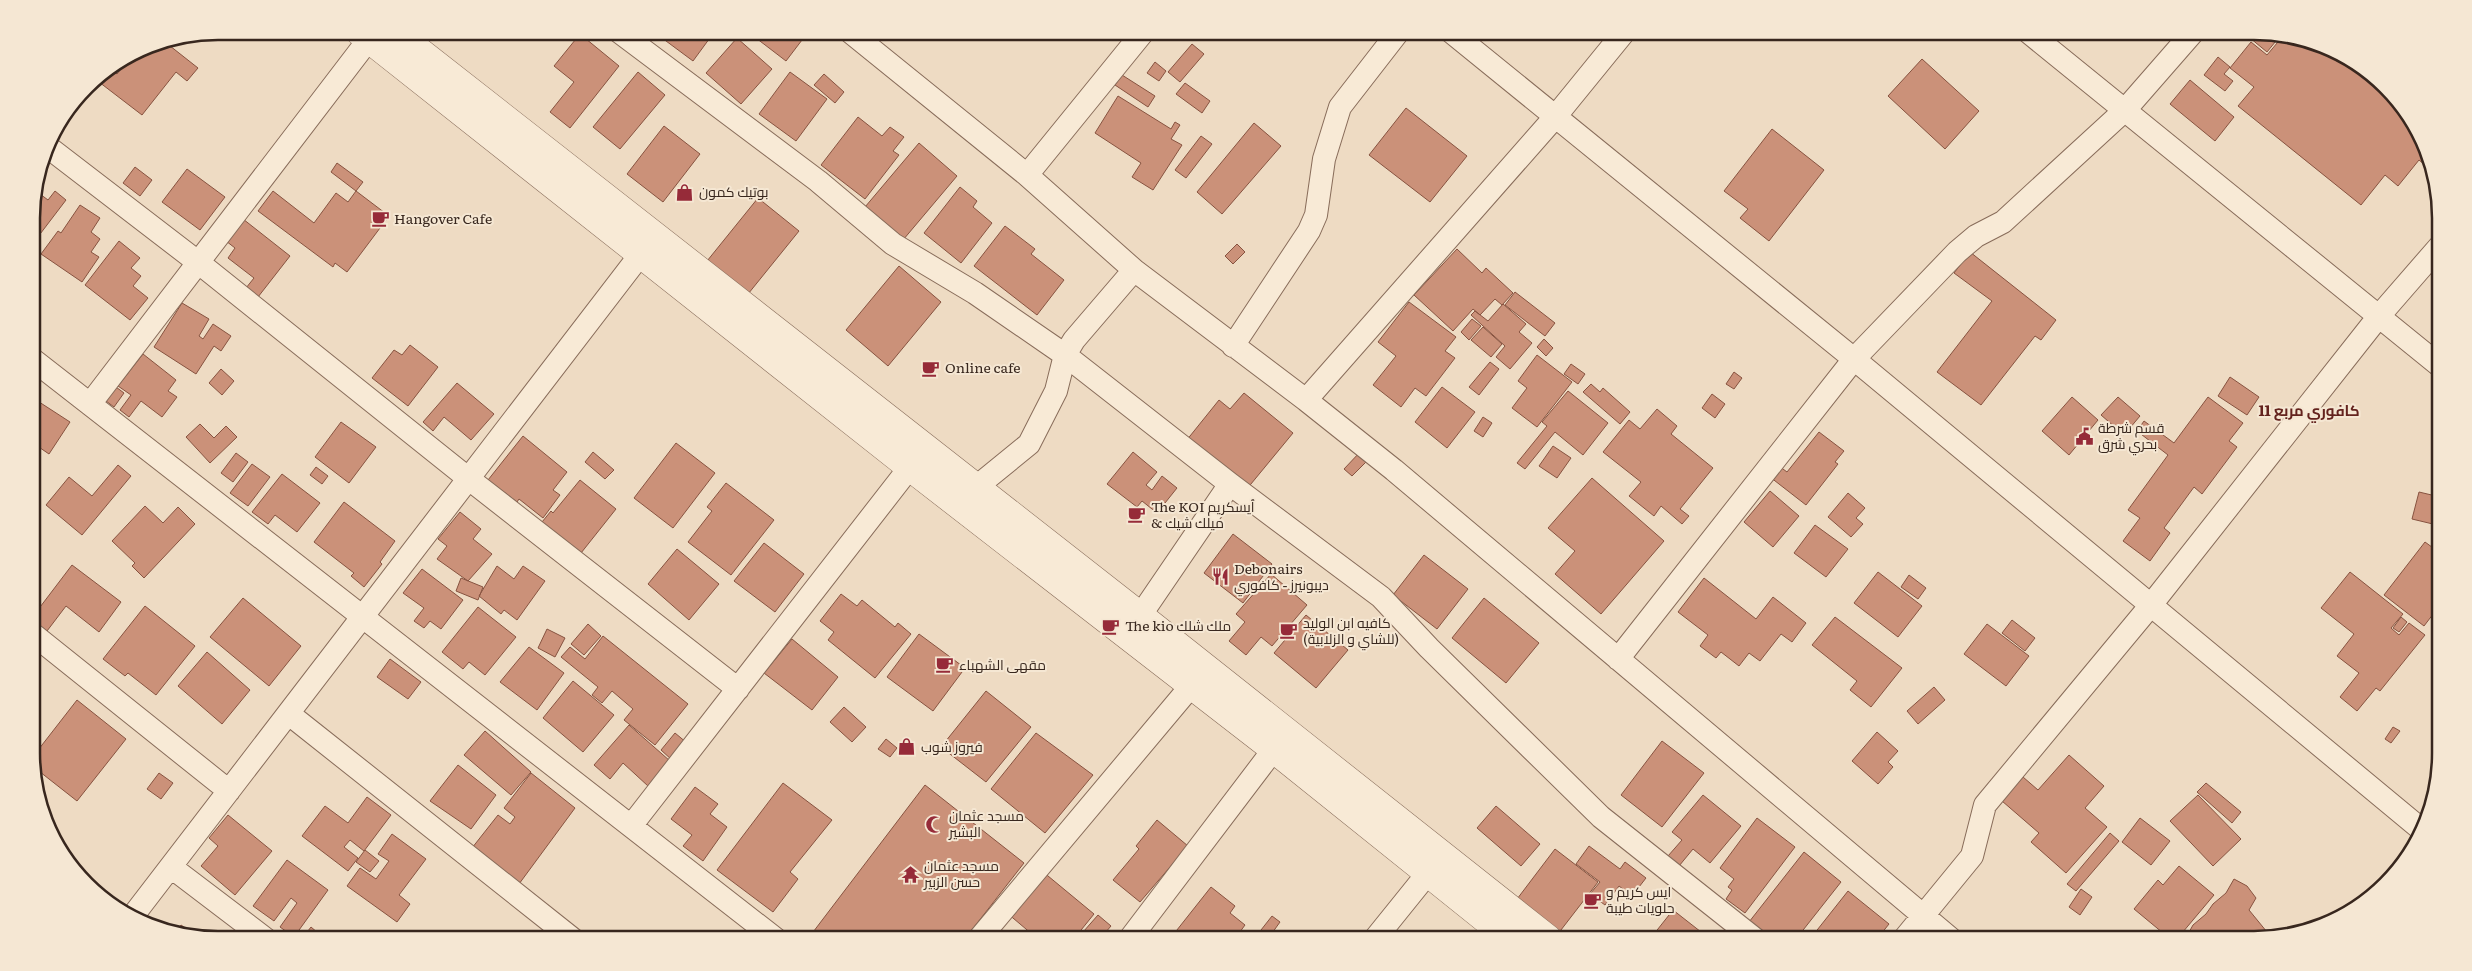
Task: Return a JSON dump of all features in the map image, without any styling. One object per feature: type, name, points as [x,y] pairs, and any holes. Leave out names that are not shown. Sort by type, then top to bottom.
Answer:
[{"type":"street","points":[[90,404],[369,40]]},
{"type":"street","points":[[381,40],[640,255],[1274,749],[1501,931]]},
{"type":"street","points":[[382,40],[944,463],[1537,931]]},
{"type":"street","points":[[630,40],[818,181],[893,244],[976,293],[1065,355],[1230,484],[1381,597],[1429,648],[1601,817],[1744,931]]},
{"type":"street","points":[[860,40],[1027,175],[1134,270],[1306,400],[1394,470],[1941,931]]},
{"type":"street","points":[[1027,175],[1137,40]]},
{"type":"street","points":[[1233,346],[1310,232],[1316,215],[1324,160],[1340,108],[1392,40]]},
{"type":"street","points":[[1461,40],[1854,359],[2416,825]]},
{"type":"street","points":[[1306,400],[1555,116],[1618,40]]},
{"type":"street","points":[[2039,40],[2432,359]]},
{"type":"street","points":[[1618,659],[1854,359],[1957,252],[1976,236],[2002,222],[2125,110],[2186,40]]},
{"type":"street","points":[[53,151],[199,263],[468,480],[738,689]]},
{"type":"street","points":[[136,911],[640,255]]},
{"type":"street","points":[[1911,931],[1972,856],[1984,805],[2151,604],[2379,316],[2432,255]]},
{"type":"street","points":[[975,488],[1029,444],[1056,391],[1065,355],[1074,340],[1134,270]]},
{"type":"street","points":[[40,365],[765,931]]},
{"type":"street","points":[[631,826],[910,467],[944,463]]},
{"type":"street","points":[[1140,616],[1230,484]]},
{"type":"street","points":[[40,639],[229,791]]},
{"type":"street","points":[[986,931],[1191,686],[1225,684]]},
{"type":"street","points":[[289,714],[563,931]]},
{"type":"street","points":[[1136,931],[1274,749]]},
{"type":"street","points":[[171,867],[254,931]]},
{"type":"street","points":[[1381,931],[1428,873]]},
{"type":"building","points":[[575,40],[587,40],[619,66],[570,128],[550,112],[574,82],[554,66]]},
{"type":"building","points":[[665,40],[708,40],[693,61]]},
{"type":"building","points":[[735,40],[739,40],[772,69],[741,104],[706,73]]},
{"type":"building","points":[[759,40],[802,40],[786,61]]},
{"type":"building","points":[[2252,40],[2275,42],[2267,52]]},
{"type":"building","points":[[2251,42],[2267,55],[2278,42],[2289,43],[2333,58],[2353,70],[2380,92],[2402,119],[2414,139],[2424,164],[2419,160],[2398,186],[2385,175],[2361,205],[2238,106],[2254,87],[2230,68]]},
{"type":"building","points":[[1192,44],[1204,54],[1180,82],[1168,72]]},
{"type":"building","points":[[171,46],[198,68],[187,81],[176,72],[142,115],[101,84],[116,73],[117,74],[121,69],[139,58]]},
{"type":"building","points":[[2218,57],[2230,67],[2224,74],[2233,81],[2225,91],[2204,75]]},
{"type":"building","points":[[1922,59],[1979,111],[1945,149],[1888,96]]},
{"type":"building","points":[[1155,62],[1166,71],[1159,81],[1147,73]]},
{"type":"building","points":[[638,72],[665,95],[620,149],[593,127]]},
{"type":"building","points":[[790,72],[827,99],[796,141],[759,114]]},
{"type":"building","points":[[824,74],[844,92],[835,103],[814,85]]},
{"type":"building","points":[[1122,75],[1155,96],[1148,107],[1115,85]]},
{"type":"building","points":[[2190,80],[2234,117],[2215,141],[2170,104]]},
{"type":"building","points":[[1185,83],[1210,101],[1202,113],[1176,94]]},
{"type":"building","points":[[1118,96],[1171,129],[1175,122],[1180,125],[1171,139],[1182,145],[1153,190],[1132,177],[1141,163],[1095,133]]},
{"type":"building","points":[[1406,108],[1467,156],[1430,202],[1369,155]]},
{"type":"building","points":[[858,117],[882,136],[890,127],[904,137],[893,151],[899,155],[865,199],[821,165]]},
{"type":"building","points":[[1254,123],[1281,146],[1222,214],[1197,192]]},
{"type":"building","points":[[664,126],[700,154],[663,202],[627,174]]},
{"type":"building","points":[[1772,129],[1824,170],[1769,241],[1740,218],[1748,209],[1724,191]]},
{"type":"building","points":[[1201,136],[1212,144],[1186,178],[1175,170]]},
{"type":"building","points":[[919,143],[957,176],[903,240],[865,207]]},
{"type":"building","points":[[337,163],[363,182],[356,191],[331,172]]},
{"type":"building","points":[[135,167],[152,180],[140,196],[123,183]]},
{"type":"building","points":[[187,169],[225,197],[200,230],[162,202]]},
{"type":"building","points":[[960,187],[977,201],[973,207],[992,223],[961,263],[924,233]]},
{"type":"building","points":[[55,191],[66,200],[40,234],[42,195],[48,200]]},
{"type":"building","points":[[273,191],[314,223],[336,193],[348,202],[356,191],[389,216],[347,272],[335,263],[333,267],[258,211]]},
{"type":"building","points":[[758,198],[799,231],[744,299],[703,266]]},
{"type":"building","points":[[80,205],[100,218],[91,232],[100,239],[91,252],[99,257],[82,282],[41,254],[58,231],[61,233]]},
{"type":"building","points":[[243,219],[290,256],[258,297],[246,288],[254,278],[228,258],[235,248],[226,241]]},
{"type":"building","points":[[1005,226],[1035,249],[1031,254],[1064,280],[1037,315],[974,266]]},
{"type":"building","points":[[119,241],[140,258],[131,268],[141,276],[133,286],[148,298],[130,320],[85,285]]},
{"type":"building","points":[[1237,244],[1245,252],[1233,264],[1225,256]]},
{"type":"building","points":[[1457,249],[1482,273],[1486,268],[1513,293],[1502,305],[1495,299],[1480,315],[1473,309],[1453,331],[1414,295]]},
{"type":"building","points":[[1970,252],[2056,320],[2041,340],[2035,336],[1981,405],[1937,372],[1992,301],[1954,273]]},
{"type":"building","points":[[899,266],[941,302],[888,366],[846,330]]},
{"type":"building","points":[[1515,292],[1555,323],[1545,336],[1505,305]]},
{"type":"building","points":[[1409,302],[1456,337],[1445,351],[1455,358],[1426,396],[1415,388],[1401,407],[1373,385],[1396,356],[1378,342]]},
{"type":"building","points":[[182,303],[209,319],[199,336],[203,339],[213,324],[231,336],[221,351],[214,346],[196,374],[154,347]]},
{"type":"building","points":[[1503,304],[1526,324],[1519,332],[1532,343],[1510,369],[1496,357],[1505,346],[1471,315],[1475,311],[1488,321]]},
{"type":"building","points":[[1472,319],[1481,326],[1469,340],[1461,332]]},
{"type":"building","points":[[1483,327],[1502,344],[1491,357],[1471,340]]},
{"type":"building","points":[[1544,339],[1553,348],[1546,356],[1537,347]]},
{"type":"building","points":[[410,345],[438,367],[408,406],[372,378],[394,350],[402,355]]},
{"type":"building","points":[[143,354],[176,380],[168,391],[177,397],[162,417],[141,401],[129,417],[120,410],[131,395],[118,386]]},
{"type":"building","points":[[1537,355],[1572,382],[1537,427],[1512,408],[1527,388],[1518,381]]},
{"type":"building","points":[[1490,362],[1499,369],[1479,395],[1469,387]]},
{"type":"building","points":[[1571,364],[1585,374],[1578,384],[1564,374]]},
{"type":"building","points":[[221,369],[234,381],[222,395],[209,383]]},
{"type":"building","points":[[1734,372],[1742,378],[1734,389],[1726,384]]},
{"type":"building","points":[[2230,377],[2259,397],[2247,415],[2218,396]]},
{"type":"building","points":[[457,383],[494,414],[471,440],[444,417],[433,431],[423,422]]},
{"type":"building","points":[[112,384],[124,393],[114,407],[102,398]]},
{"type":"building","points":[[1591,384],[1600,392],[1603,388],[1630,412],[1620,424],[1583,392]]},
{"type":"building","points":[[1442,387],[1475,412],[1447,448],[1415,422]]},
{"type":"building","points":[[1568,391],[1608,423],[1583,455],[1555,432],[1525,469],[1517,463],[1547,426],[1542,422]]},
{"type":"building","points":[[1244,393],[1293,433],[1246,490],[1186,441],[1219,400],[1230,409]]},
{"type":"building","points":[[1712,394],[1725,404],[1715,418],[1702,408]]},
{"type":"building","points":[[2072,397],[2098,420],[2069,455],[2042,431]]},
{"type":"building","points":[[2118,397],[2140,416],[2124,435],[2101,415]]},
{"type":"building","points":[[2208,397],[2243,423],[2229,441],[2237,447],[2202,494],[2194,487],[2164,528],[2170,533],[2150,561],[2123,541],[2140,518],[2128,510],[2168,455],[2137,431],[2144,421],[2174,443]]},
{"type":"building","points":[[40,403],[70,422],[49,454],[40,448]]},
{"type":"building","points":[[1657,409],[1677,426],[1671,434],[1713,468],[1680,509],[1689,516],[1682,524],[1661,506],[1654,516],[1629,496],[1641,482],[1603,452],[1629,420],[1640,429]]},
{"type":"building","points":[[1483,417],[1492,423],[1483,437],[1474,431]]},
{"type":"building","points":[[341,422],[376,447],[349,483],[315,457]]},
{"type":"building","points":[[200,424],[214,438],[226,426],[237,437],[210,463],[186,437]]},
{"type":"building","points":[[1819,432],[1844,451],[1835,462],[1838,464],[1806,505],[1770,477],[1779,466],[1787,472]]},
{"type":"building","points":[[523,436],[567,472],[553,490],[560,495],[543,518],[519,499],[517,502],[488,480]]},
{"type":"building","points":[[676,443],[715,473],[673,528],[634,498]]},
{"type":"building","points":[[1553,446],[1571,458],[1557,478],[1539,466]]},
{"type":"building","points":[[1361,451],[1369,459],[1352,476],[1344,469]]},
{"type":"building","points":[[593,452],[614,470],[605,479],[585,462]]},
{"type":"building","points":[[1133,452],[1157,472],[1146,485],[1152,490],[1162,476],[1177,488],[1157,513],[1142,501],[1137,507],[1107,484]]},
{"type":"building","points":[[236,453],[248,462],[233,482],[221,473]]},
{"type":"building","points":[[252,464],[270,477],[248,506],[230,493]]},
{"type":"building","points":[[118,465],[131,476],[82,535],[46,505],[69,477],[92,496]]},
{"type":"building","points":[[316,467],[328,476],[322,484],[310,475]]},
{"type":"building","points":[[282,474],[320,503],[297,532],[275,515],[268,524],[252,512]]},
{"type":"building","points":[[1592,478],[1664,541],[1601,614],[1555,574],[1575,551],[1548,528]]},
{"type":"building","points":[[580,480],[616,509],[581,553],[542,522],[551,511],[553,513]]},
{"type":"building","points":[[726,483],[774,520],[731,575],[688,542],[712,511],[707,507]]},
{"type":"building","points":[[1770,491],[1799,516],[1773,547],[1744,522]]},
{"type":"building","points":[[2419,492],[2432,495],[2432,524],[2412,519]]},
{"type":"building","points":[[1848,493],[1865,508],[1856,518],[1863,524],[1851,537],[1828,517]]},
{"type":"building","points":[[344,502],[395,541],[380,562],[382,564],[364,587],[351,576],[354,573],[314,542]]},
{"type":"building","points":[[145,506],[163,523],[178,507],[195,524],[144,578],[132,566],[135,563],[112,541]]},
{"type":"building","points":[[460,512],[481,529],[473,539],[492,554],[468,581],[437,559],[447,546],[438,539]]},
{"type":"building","points":[[1815,525],[1848,549],[1826,577],[1794,553]]},
{"type":"building","points":[[1233,534],[1272,564],[1243,603],[1204,573]]},
{"type":"building","points":[[2425,542],[2432,547],[2432,616],[2424,626],[2384,595]]},
{"type":"building","points":[[764,543],[804,574],[775,612],[734,581]]},
{"type":"building","points":[[677,549],[719,584],[689,620],[648,584]]},
{"type":"building","points":[[1424,555],[1468,589],[1437,629],[1393,595]]},
{"type":"building","points":[[72,565],[121,602],[99,632],[66,606],[47,631],[40,626],[40,607]]},
{"type":"building","points":[[497,566],[514,579],[523,566],[545,581],[517,620],[504,610],[501,614],[479,596]]},
{"type":"building","points":[[422,569],[463,600],[441,629],[430,621],[424,628],[414,621],[424,608],[403,593]]},
{"type":"building","points":[[1878,572],[1922,606],[1898,637],[1854,603]]},
{"type":"building","points":[[2350,572],[2403,614],[2391,628],[2399,635],[2409,623],[2425,635],[2380,691],[2376,688],[2357,711],[2340,697],[2359,673],[2337,656],[2354,634],[2321,608]]},
{"type":"building","points":[[1271,574],[1307,605],[1272,646],[1261,637],[1246,655],[1229,641],[1245,622],[1236,614]]},
{"type":"building","points":[[1909,575],[1926,588],[1918,599],[1901,587]]},
{"type":"building","points":[[461,578],[483,587],[478,600],[456,591]]},
{"type":"building","points":[[1704,578],[1756,619],[1773,597],[1806,623],[1792,642],[1781,634],[1760,661],[1749,653],[1739,666],[1721,652],[1716,658],[1700,646],[1708,635],[1678,612]]},
{"type":"building","points":[[841,594],[857,606],[862,600],[895,627],[898,623],[911,634],[875,678],[828,640],[834,632],[820,621]]},
{"type":"building","points":[[243,598],[301,646],[269,686],[210,637]]},
{"type":"building","points":[[1484,598],[1539,643],[1506,683],[1452,638]]},
{"type":"building","points":[[145,606],[195,646],[156,695],[128,673],[125,676],[103,659]]},
{"type":"building","points":[[478,607],[516,637],[485,675],[469,662],[463,669],[442,652]]},
{"type":"building","points":[[1306,615],[1348,650],[1316,688],[1274,653]]},
{"type":"building","points":[[1835,617],[1902,668],[1871,707],[1850,690],[1857,681],[1812,645]]},
{"type":"building","points":[[2401,617],[2407,622],[2399,632],[2393,628]]},
{"type":"building","points":[[2012,620],[2035,638],[2025,651],[2002,633]]},
{"type":"building","points":[[588,624],[601,636],[584,655],[571,644]]},
{"type":"building","points":[[1987,624],[2029,656],[2006,686],[1964,654]]},
{"type":"building","points":[[547,629],[565,638],[555,657],[538,648]]},
{"type":"building","points":[[919,634],[965,668],[933,711],[887,677]]},
{"type":"building","points":[[603,636],[688,704],[655,745],[624,720],[633,709],[612,691],[602,703],[592,695],[598,687],[561,657],[570,647],[585,659]]},
{"type":"building","points":[[792,639],[838,677],[812,710],[764,673]]},
{"type":"building","points":[[529,647],[564,673],[537,710],[500,682]]},
{"type":"building","points":[[207,652],[250,690],[222,724],[178,686]]},
{"type":"building","points":[[390,659],[421,682],[408,699],[377,677]]},
{"type":"building","points":[[573,681],[614,715],[583,752],[543,718]]},
{"type":"building","points":[[1934,687],[1945,700],[1918,724],[1907,711]]},
{"type":"building","points":[[986,691],[1031,727],[986,782],[941,747]]},
{"type":"building","points":[[77,700],[126,739],[77,801],[42,773],[40,748]]},
{"type":"building","points":[[844,707],[866,727],[852,742],[830,722]]},
{"type":"building","points":[[629,725],[670,761],[648,786],[623,763],[610,779],[594,765]]},
{"type":"building","points":[[2393,727],[2400,731],[2391,743],[2385,739]]},
{"type":"building","points":[[485,731],[531,772],[511,795],[464,755]]},
{"type":"building","points":[[1877,732],[1898,751],[1888,762],[1893,767],[1878,784],[1852,761]]},
{"type":"building","points":[[675,733],[687,743],[672,760],[661,750]]},
{"type":"building","points":[[1036,733],[1093,775],[1045,833],[991,789]]},
{"type":"building","points":[[886,739],[897,748],[890,757],[878,749]]},
{"type":"building","points":[[1662,741],[1704,773],[1662,827],[1621,795]]},
{"type":"building","points":[[2069,755],[2104,786],[2085,808],[2107,827],[2066,873],[2031,842],[2039,833],[2002,801],[2023,777],[2038,790]]},
{"type":"building","points":[[458,765],[496,795],[471,829],[430,801]]},
{"type":"building","points":[[159,773],[173,783],[161,799],[147,789]]},
{"type":"building","points":[[531,773],[575,808],[519,884],[472,848],[498,815],[510,824],[515,817],[504,808]]},
{"type":"building","points":[[783,783],[832,820],[790,872],[798,879],[773,912],[717,870]]},
{"type":"building","points":[[2206,783],[2241,812],[2232,823],[2197,792]]},
{"type":"building","name":"مسجد عثمان البشير","points":[[925,785],[1024,863],[971,931],[814,931]]},
{"type":"building","points":[[695,787],[718,804],[710,814],[727,827],[703,861],[683,846],[692,835],[671,819]]},
{"type":"building","points":[[1703,795],[1741,826],[1710,863],[1693,849],[1679,866],[1668,856],[1682,840],[1672,832]]},
{"type":"building","points":[[2198,795],[2241,839],[2213,866],[2170,821]]},
{"type":"building","points":[[367,797],[391,815],[364,851],[350,840],[344,847],[358,858],[348,871],[302,836],[325,806],[348,823]]},
{"type":"building","points":[[1496,806],[1540,844],[1521,866],[1477,828]]},
{"type":"building","points":[[228,815],[272,851],[235,895],[201,866],[218,846],[209,838]]},
{"type":"building","points":[[1757,818],[1795,847],[1745,913],[1726,899],[1732,890],[1728,887],[1734,879],[1720,868]]},
{"type":"building","points":[[2140,818],[2170,841],[2151,865],[2122,842]]},
{"type":"building","points":[[1157,820],[1188,846],[1140,902],[1113,880],[1139,849],[1136,846]]},
{"type":"building","points":[[2110,833],[2119,841],[2076,891],[2067,884]]},
{"type":"building","points":[[392,834],[426,859],[399,895],[410,904],[397,922],[347,886],[360,868],[376,879],[389,861],[378,854]]},
{"type":"building","points":[[1589,846],[1620,869],[1625,862],[1646,878],[1632,896],[1619,886],[1605,905],[1590,894],[1600,882],[1576,864]]},
{"type":"building","points":[[1555,849],[1598,882],[1560,931],[1543,931],[1511,907]]},
{"type":"building","points":[[365,850],[379,861],[370,872],[356,862]]},
{"type":"building","points":[[1804,852],[1841,882],[1802,931],[1761,931],[1749,922]]},
{"type":"building","points":[[287,860],[328,890],[298,931],[286,931],[280,927],[297,903],[291,898],[274,921],[253,906]]},
{"type":"building","points":[[2179,866],[2214,895],[2184,931],[2161,931],[2134,909],[2158,880],[2163,885]]},
{"type":"building","points":[[1042,871],[1094,914],[1080,931],[1028,931],[1007,913]]},
{"type":"building","points":[[2234,879],[2247,886],[2256,898],[2249,910],[2266,931],[2190,931],[2213,904],[2226,893]]},
{"type":"building","points":[[1211,887],[1235,906],[1230,913],[1245,925],[1241,931],[1176,931]]},
{"type":"building","points":[[2081,889],[2092,897],[2080,915],[2069,907]]},
{"type":"building","points":[[1848,891],[1889,924],[1883,931],[1816,931]]},
{"type":"building","points":[[1673,910],[1700,931],[1656,931]]},
{"type":"building","points":[[1098,915],[1111,926],[1107,931],[1084,931]]},
{"type":"building","points":[[1272,916],[1280,922],[1274,931],[1261,930]]},
{"type":"place","name":"بوتيك كمون","points":[[685,192]]},
{"type":"place","name":"Hangover Cafe","points":[[380,219]]},
{"type":"place","name":"Online cafe","points":[[931,368]]},
{"type":"place","name":"قسم شرطة بحري شرق","points":[[2084,436]]},
{"type":"place","name":"The KOI ٱيسكريم & ميلك شيك","points":[[1137,515]]},
{"type":"place","name":"Debonairs ديبونيرز - كافوري","points":[[1220,577]]},
{"type":"place","name":"The kio ملك شلك","points":[[1111,626]]},
{"type":"place","name":"كافيه ابن الوليد (للشاي و الزلابية)","points":[[1289,631]]},
{"type":"place","name":"مقهى الشهباء","points":[[945,665]]},
{"type":"place","name":"فيروز شوب","points":[[907,747]]},
{"type":"place","name":"مسجد عثمان البشير","points":[[935,824]]},
{"type":"place","name":"مسجد عثمان حسن الزبير","points":[[910,874]]},
{"type":"place","name":"ايس كريم و حلويات طيبة","points":[[1592,900]]},
{"type":"district","name":"كافوري مربع 11","points":[[2309,411]]}]
